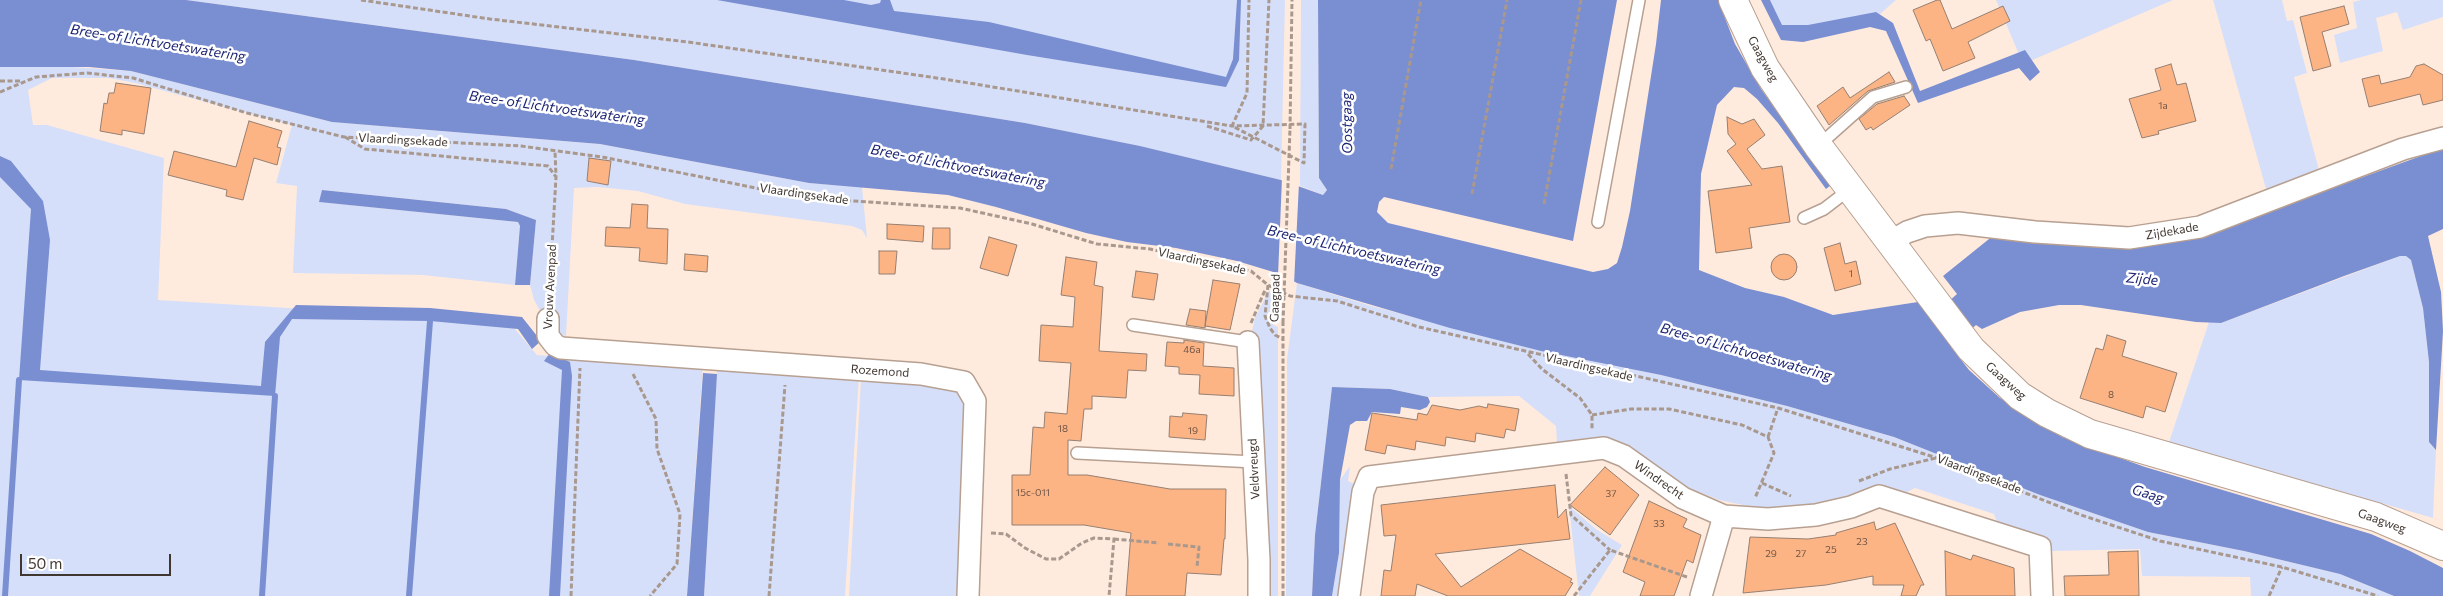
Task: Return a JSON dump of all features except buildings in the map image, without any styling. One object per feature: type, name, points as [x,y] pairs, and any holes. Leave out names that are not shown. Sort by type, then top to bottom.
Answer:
[{"type":"main road","name":"Gaagweg","points":[[1733,0],[1765,68],[1818,146],[1971,349],[2020,396],[2046,414],[2090,434],[2376,517],[2443,546]]},
{"type":"street","name":"Zijdekade","points":[[1890,242],[1916,229],[1958,222],[2035,232],[2129,238],[2200,227],[2403,150],[2443,138]]},
{"type":"street","name":"Vrouw Avenpad","points":[[548,319],[548,336],[550,341],[561,348],[578,350]]},
{"type":"street","name":"Veldvreugd","points":[[1248,342],[1251,367],[1259,596]]},
{"type":"street","name":"Rozemond","points":[[578,350],[921,374],[964,382],[975,400],[968,596]]},
{"type":"street","name":"Windrecht","points":[[1349,596],[1363,492],[1369,477],[1604,448],[1624,456],[1683,498],[1724,516],[1768,519],[1816,515],[1851,507],[1879,496],[2040,547],[2042,596]]},
{"type":"street","points":[[1702,589],[1724,516]]},
{"type":"lane","points":[[1598,222],[1639,0]]},
{"type":"lane","points":[[1818,146],[1872,97],[1906,87]]},
{"type":"lane","points":[[1804,218],[1824,209],[1850,189]]},
{"type":"lane","points":[[1133,325],[1248,342]]},
{"type":"lane","points":[[1077,453],[1254,462]]},
{"type":"path","points":[[361,0],[490,19],[688,42],[944,79],[1232,126],[1290,127],[1305,124],[1304,163],[1232,126]]},
{"type":"path","points":[[1232,126],[1247,93],[1249,0]]},
{"type":"path","points":[[1207,126],[1251,140],[1256,137],[1263,126],[1269,0]]},
{"type":"path","name":"Gaagpad","points":[[1283,596],[1283,323],[1290,127],[1292,0]]},
{"type":"path","points":[[1391,169],[1421,0]]},
{"type":"path","points":[[1472,194],[1507,0]]},
{"type":"path","points":[[1544,204],[1581,0]]},
{"type":"path","name":"Vlaardingsekade","points":[[0,92],[36,77],[86,73],[133,78],[247,112],[344,137],[521,146],[602,157],[761,189],[824,199],[960,208],[1032,224],[1097,244],[1150,249],[1251,271],[1268,285],[1290,296],[1337,301],[1419,327],[1778,408],[1937,458],[2081,514],[2160,541],[2282,567],[2378,596]]},
{"type":"path","name":"Vlaardingsekade","points":[[0,81],[24,81]]},
{"type":"path","points":[[344,137],[365,149],[548,166],[556,177]]},
{"type":"path","name":"Vrouw Avenpad","points":[[548,319],[556,177],[555,151]]},
{"type":"path","points":[[1268,285],[1265,316],[1275,335],[1283,339]]},
{"type":"path","points":[[1248,342],[1252,320],[1268,285]]},
{"type":"path","points":[[571,596],[580,371],[578,350]]},
{"type":"path","points":[[623,353],[656,419],[658,449],[680,514],[677,564],[650,596]]},
{"type":"path","points":[[1528,353],[1542,369],[1580,398],[1592,416],[1593,450]]},
{"type":"path","points":[[769,596],[787,364]]},
{"type":"path","points":[[1746,518],[1774,453],[1768,437],[1778,408]]},
{"type":"path","points":[[1592,416],[1631,409],[1668,409],[1742,425],[1768,437]]},
{"type":"path","points":[[1564,453],[1571,515],[1610,550],[1702,589]]},
{"type":"path","points":[[1855,485],[1861,478],[1937,458]]},
{"type":"path","points":[[1762,483],[1791,496],[1800,496]]},
{"type":"path","points":[[970,532],[1006,534],[1025,548],[1046,559],[1059,559],[1082,543],[1094,538],[1159,543]]},
{"type":"path","points":[[1109,596],[1114,539]]},
{"type":"path","points":[[1168,544],[1199,547],[1197,567]]},
{"type":"path","points":[[1574,596],[1610,550]]},
{"type":"path","points":[[2269,596],[2282,567]]},
{"type":"shaded area","points":[[186,0],[1285,0],[1281,180],[1139,146],[1025,123],[634,60]]},
{"type":"shaded area","points":[[1301,0],[1318,0],[1319,178],[1327,190],[1323,195],[1300,186]]},
{"type":"shaded area","points":[[1770,0],[1896,0],[1872,21],[1805,31],[1781,25]]},
{"type":"shaded area","points":[[1996,0],[2173,0],[2023,64]]},
{"type":"shaded area","points":[[2213,0],[2282,0],[2287,21],[2293,20],[2307,73],[2294,77],[2319,170],[2266,189]]},
{"type":"shaded area","points":[[2361,0],[2443,0],[2443,17],[2403,30],[2397,12],[2376,18],[2383,51],[2340,63],[2334,35],[2357,28],[2353,2]]},
{"type":"shaded area","points":[[43,65],[131,71],[332,122],[600,144],[809,183],[862,187],[867,238],[862,230],[852,226],[685,204],[638,191],[598,187],[574,188],[566,336],[551,331],[534,300],[530,285],[536,220],[506,209],[322,190],[320,202],[518,222],[520,226],[515,285],[423,275],[293,273],[297,186],[276,183],[292,125],[135,83],[109,78],[52,78],[28,90],[33,125],[47,125],[164,158],[158,300],[484,320],[514,328],[537,355],[618,361],[703,364],[687,596],[0,596],[0,67]]},
{"type":"shaded area","points":[[2400,256],[2406,256],[2411,260],[2423,308],[2429,362],[2429,442],[2436,450],[2433,518],[2169,442],[2209,322],[2221,323]]},
{"type":"shaded area","points":[[1297,283],[1368,305],[1541,351],[1661,375],[1787,406],[1894,437],[2040,495],[2148,532],[2244,551],[2340,574],[2394,596],[2251,596],[2250,577],[2142,576],[2140,549],[2052,551],[2041,536],[1997,522],[1994,514],[1915,488],[1905,493],[1884,486],[1800,511],[1748,509],[1748,506],[1719,500],[1682,485],[1644,463],[1621,443],[1606,440],[1557,444],[1556,426],[1519,396],[1428,397],[1390,389],[1332,387],[1315,535],[1312,596],[1286,596],[1287,359]]},
{"type":"shaded area","points":[[1269,290],[1274,299],[1273,325],[1278,327],[1278,596],[1264,596],[1250,340],[1255,318]]},
{"type":"shaded area","points":[[717,370],[859,376],[845,596],[704,596]]},
{"type":"shaded area","points":[[861,379],[947,386],[959,394],[967,409],[958,596],[849,596]]},
{"type":"shaded area","points":[[1350,466],[1348,481],[1357,485],[1343,596],[1332,596],[1339,553],[1340,480]]},
{"type":"shaded area","points":[[1569,506],[1597,530],[1622,545],[1590,596],[1579,596]]},
{"type":"water","points":[[0,0],[186,0],[634,60],[1025,123],[1140,146],[1281,180],[1323,195],[1327,190],[1319,178],[1318,0],[1617,0],[1573,241],[1384,197],[1379,202],[1377,212],[1388,223],[1593,272],[1608,269],[1617,263],[1622,247],[1630,211],[1661,0],[1718,0],[1735,44],[1761,89],[1831,185],[1826,189],[1778,123],[1757,99],[1744,88],[1734,87],[1717,105],[1701,174],[1699,270],[1745,288],[1784,297],[1833,315],[1918,302],[1930,318],[1957,294],[1943,276],[1994,235],[2203,235],[2443,148],[2443,229],[2428,236],[2441,292],[2443,331],[2436,450],[2429,442],[2429,362],[2423,308],[2411,260],[2406,256],[2400,256],[2344,276],[2221,323],[2196,322],[2081,305],[2059,305],[2020,312],[1982,329],[1976,325],[1951,347],[1969,370],[2000,398],[2062,437],[2145,467],[2371,534],[2443,568],[2443,596],[2394,596],[2340,574],[2244,551],[2148,532],[2040,495],[1894,437],[1787,406],[1661,375],[1541,351],[1450,328],[1297,283],[1280,274],[1237,261],[1176,248],[1127,242],[1086,233],[948,195],[809,183],[600,144],[332,122],[131,71],[89,67],[0,67]]},
{"type":"water","points":[[717,0],[844,0],[871,5],[880,3],[881,0],[890,0],[894,11],[989,22],[1226,77],[1233,59],[1237,0],[1241,0],[1239,60],[1226,87],[1027,55]]},
{"type":"water","points":[[1761,0],[1770,0],[1782,25],[1808,25],[1876,12],[1893,23],[1920,91],[2025,50],[2040,72],[2030,81],[2019,68],[1918,103],[1886,31],[1870,27],[1803,42],[1781,40]]},
{"type":"water","points":[[0,156],[11,161],[43,201],[50,240],[40,370],[261,386],[265,342],[296,305],[430,308],[522,317],[541,341],[532,349],[518,329],[430,321],[292,319],[280,337],[275,396],[19,380],[31,209],[0,177]]},
{"type":"water","points":[[322,190],[506,209],[536,220],[530,285],[515,285],[520,226],[518,222],[319,202]]},
{"type":"water","points":[[550,353],[570,362],[572,376],[560,596],[549,596],[562,370],[544,361]]},
{"type":"water","points":[[703,373],[717,374],[704,596],[687,596]]},
{"type":"water","points":[[1332,387],[1390,389],[1428,397],[1430,402],[1427,407],[1420,410],[1401,407],[1400,414],[1372,412],[1367,421],[1356,421],[1350,425],[1340,480],[1339,553],[1332,596],[1312,596],[1315,535]]},
{"type":"pier","points":[[1282,178],[1299,183],[1294,284],[1278,276]]},
{"type":"waterway","points":[[409,596],[430,321]]},
{"type":"waterway","points":[[5,596],[19,380]]},
{"type":"waterway","points":[[262,596],[275,396]]},
{"type":"water label","name":"Bree- of Lichtvoetswatering","points":[[158,43]]},
{"type":"water label","name":"Bree- of Lichtvoetswatering","points":[[557,108]]},
{"type":"water label","name":"Oostgaag","points":[[1347,123]]},
{"type":"water label","name":"Bree- of Lichtvoetswatering","points":[[958,166]]},
{"type":"water label","name":"Bree- of Lichtvoetswatering","points":[[1354,250]]},
{"type":"water label","name":"Zijde","points":[[2142,279]]},
{"type":"water label","name":"Bree- of Lichtvoetswatering","points":[[1746,352]]},
{"type":"water label","name":"Gaag","points":[[2148,494]]}]
